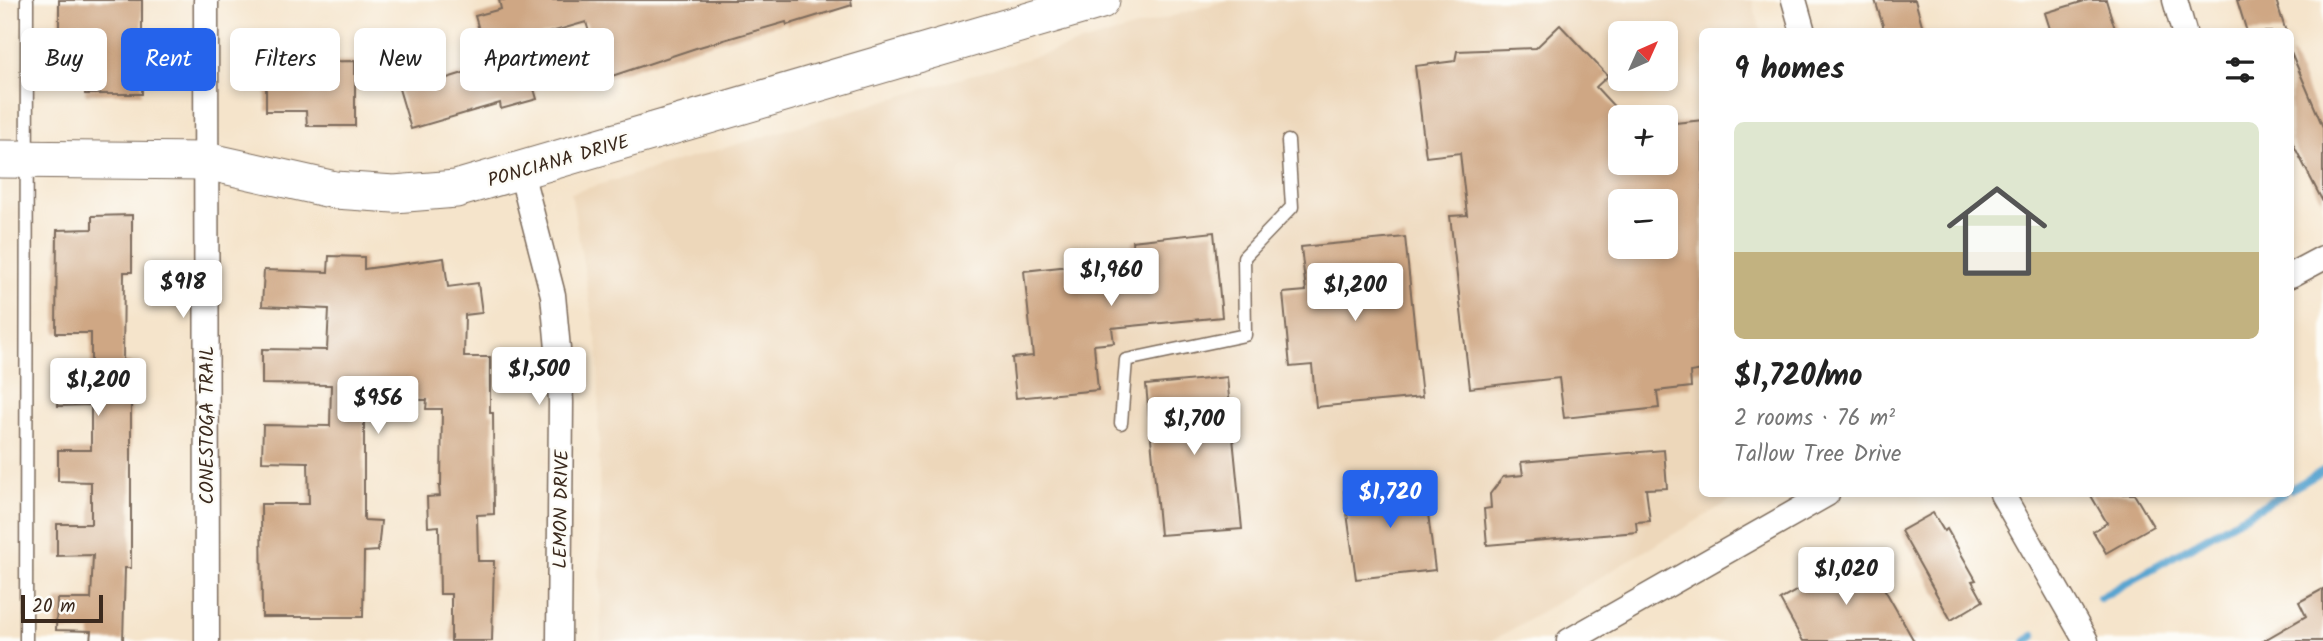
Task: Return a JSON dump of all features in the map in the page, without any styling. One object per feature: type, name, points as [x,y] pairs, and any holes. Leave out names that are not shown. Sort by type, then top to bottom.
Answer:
[{"type":"street","name":"CONESTOGA TRAIL","points":[[206,0],[206,641]]},
{"type":"street","name":"PONCIANA DRIVE","points":[[14,159],[206,161],[323,188],[384,194],[456,189],[1101,0]]},
{"type":"street","points":[[1794,0],[1802,28]]},
{"type":"street","points":[[2175,0],[2183,28]]},
{"type":"street","name":"LEMON DRIVE","points":[[521,172],[553,295],[558,349],[562,402],[559,641]]},
{"type":"street","points":[[2294,273],[2323,258]]},
{"type":"street","points":[[1569,641],[1822,497]]},
{"type":"street","points":[[2004,497],[2086,641]]},
{"type":"lane","points":[[26,641],[14,159],[27,0]]},
{"type":"lane","points":[[1121,423],[1126,360],[1245,335],[1244,257],[1292,206],[1288,141]]},
{"type":"shaded area","points":[[1228,0],[1752,0],[1760,28],[1699,28],[1699,497],[1737,497],[1492,641],[601,641],[598,350],[571,193]]},
{"type":"building","points":[[59,0],[142,0],[142,28],[121,28],[121,91],[142,91],[142,94],[85,94],[85,91],[107,91],[107,28],[59,28]]},
{"type":"building","points":[[499,0],[851,0],[852,5],[696,48],[614,75],[614,28],[588,28],[586,22],[565,28],[478,28],[475,16],[501,9]]},
{"type":"building","points":[[1875,0],[1915,0],[1923,28],[1884,28]]},
{"type":"building","points":[[2088,0],[2106,0],[2115,28],[2050,28],[2045,13]]},
{"type":"building","points":[[2237,0],[2276,0],[2285,28],[2246,28]]},
{"type":"building","points":[[1560,25],[1608,76],[1596,87],[1613,105],[1608,105],[1608,175],[1678,175],[1678,123],[1699,120],[1699,371],[1690,372],[1691,387],[1657,391],[1659,408],[1564,418],[1559,378],[1470,388],[1450,216],[1467,215],[1460,153],[1426,157],[1415,66],[1455,61],[1457,51],[1536,48]]},
{"type":"building","points":[[2294,59],[2323,127],[2323,202],[2294,146]]},
{"type":"building","points":[[340,61],[354,61],[355,126],[307,126],[306,111],[266,111],[266,91],[340,91]]},
{"type":"building","points":[[460,74],[460,91],[535,91],[537,99],[501,109],[500,103],[411,129],[400,91],[446,91],[446,78]]},
{"type":"building","points":[[132,215],[132,272],[124,272],[123,362],[131,362],[131,568],[125,568],[123,641],[90,641],[91,631],[56,630],[57,599],[91,599],[93,555],[57,556],[57,524],[91,524],[91,482],[58,481],[58,450],[91,450],[91,405],[58,406],[57,375],[91,375],[91,333],[56,333],[57,230],[92,229],[92,216]]},
{"type":"building","points":[[1214,232],[1222,317],[1112,328],[1114,343],[1094,345],[1098,390],[1016,398],[1012,358],[1033,356],[1024,271],[1134,259],[1132,241]]},
{"type":"building","points":[[1405,237],[1422,397],[1316,407],[1312,365],[1290,367],[1283,293],[1306,291],[1301,247]]},
{"type":"building","points":[[329,256],[364,257],[364,269],[444,258],[448,287],[478,283],[482,313],[465,315],[464,357],[490,357],[494,514],[477,515],[478,561],[494,561],[492,641],[451,641],[451,594],[440,594],[439,526],[428,527],[427,497],[440,496],[442,409],[426,409],[427,400],[364,399],[364,520],[381,521],[378,551],[364,552],[363,617],[262,617],[261,504],[309,504],[308,462],[262,461],[263,425],[330,426],[331,385],[262,384],[262,349],[327,350],[329,309],[262,306],[264,270],[328,272]]},
{"type":"building","points":[[1227,377],[1242,529],[1160,535],[1146,385]]},
{"type":"building","points":[[1664,450],[1667,488],[1646,489],[1650,521],[1636,522],[1637,532],[1487,545],[1484,509],[1491,508],[1490,494],[1503,477],[1523,475],[1521,462]]},
{"type":"building","points":[[1424,481],[1435,570],[1356,579],[1344,491]]},
{"type":"building","points":[[2092,497],[2136,497],[2153,526],[2106,553],[2093,531],[2107,523]]},
{"type":"building","points":[[1933,513],[1944,531],[1947,529],[1976,580],[1972,581],[1983,601],[1951,620],[1901,531]]},
{"type":"building","points":[[1864,553],[1914,641],[1803,641],[1780,600]]},
{"type":"building","points":[[2323,589],[2323,641],[2263,641],[2306,616],[2299,602]]},
{"type":"waterway","points":[[2294,487],[2323,471]]},
{"type":"waterway","points":[[2100,598],[2278,497]]},
{"type":"waterway","points":[[2026,641],[2034,636]]}]
